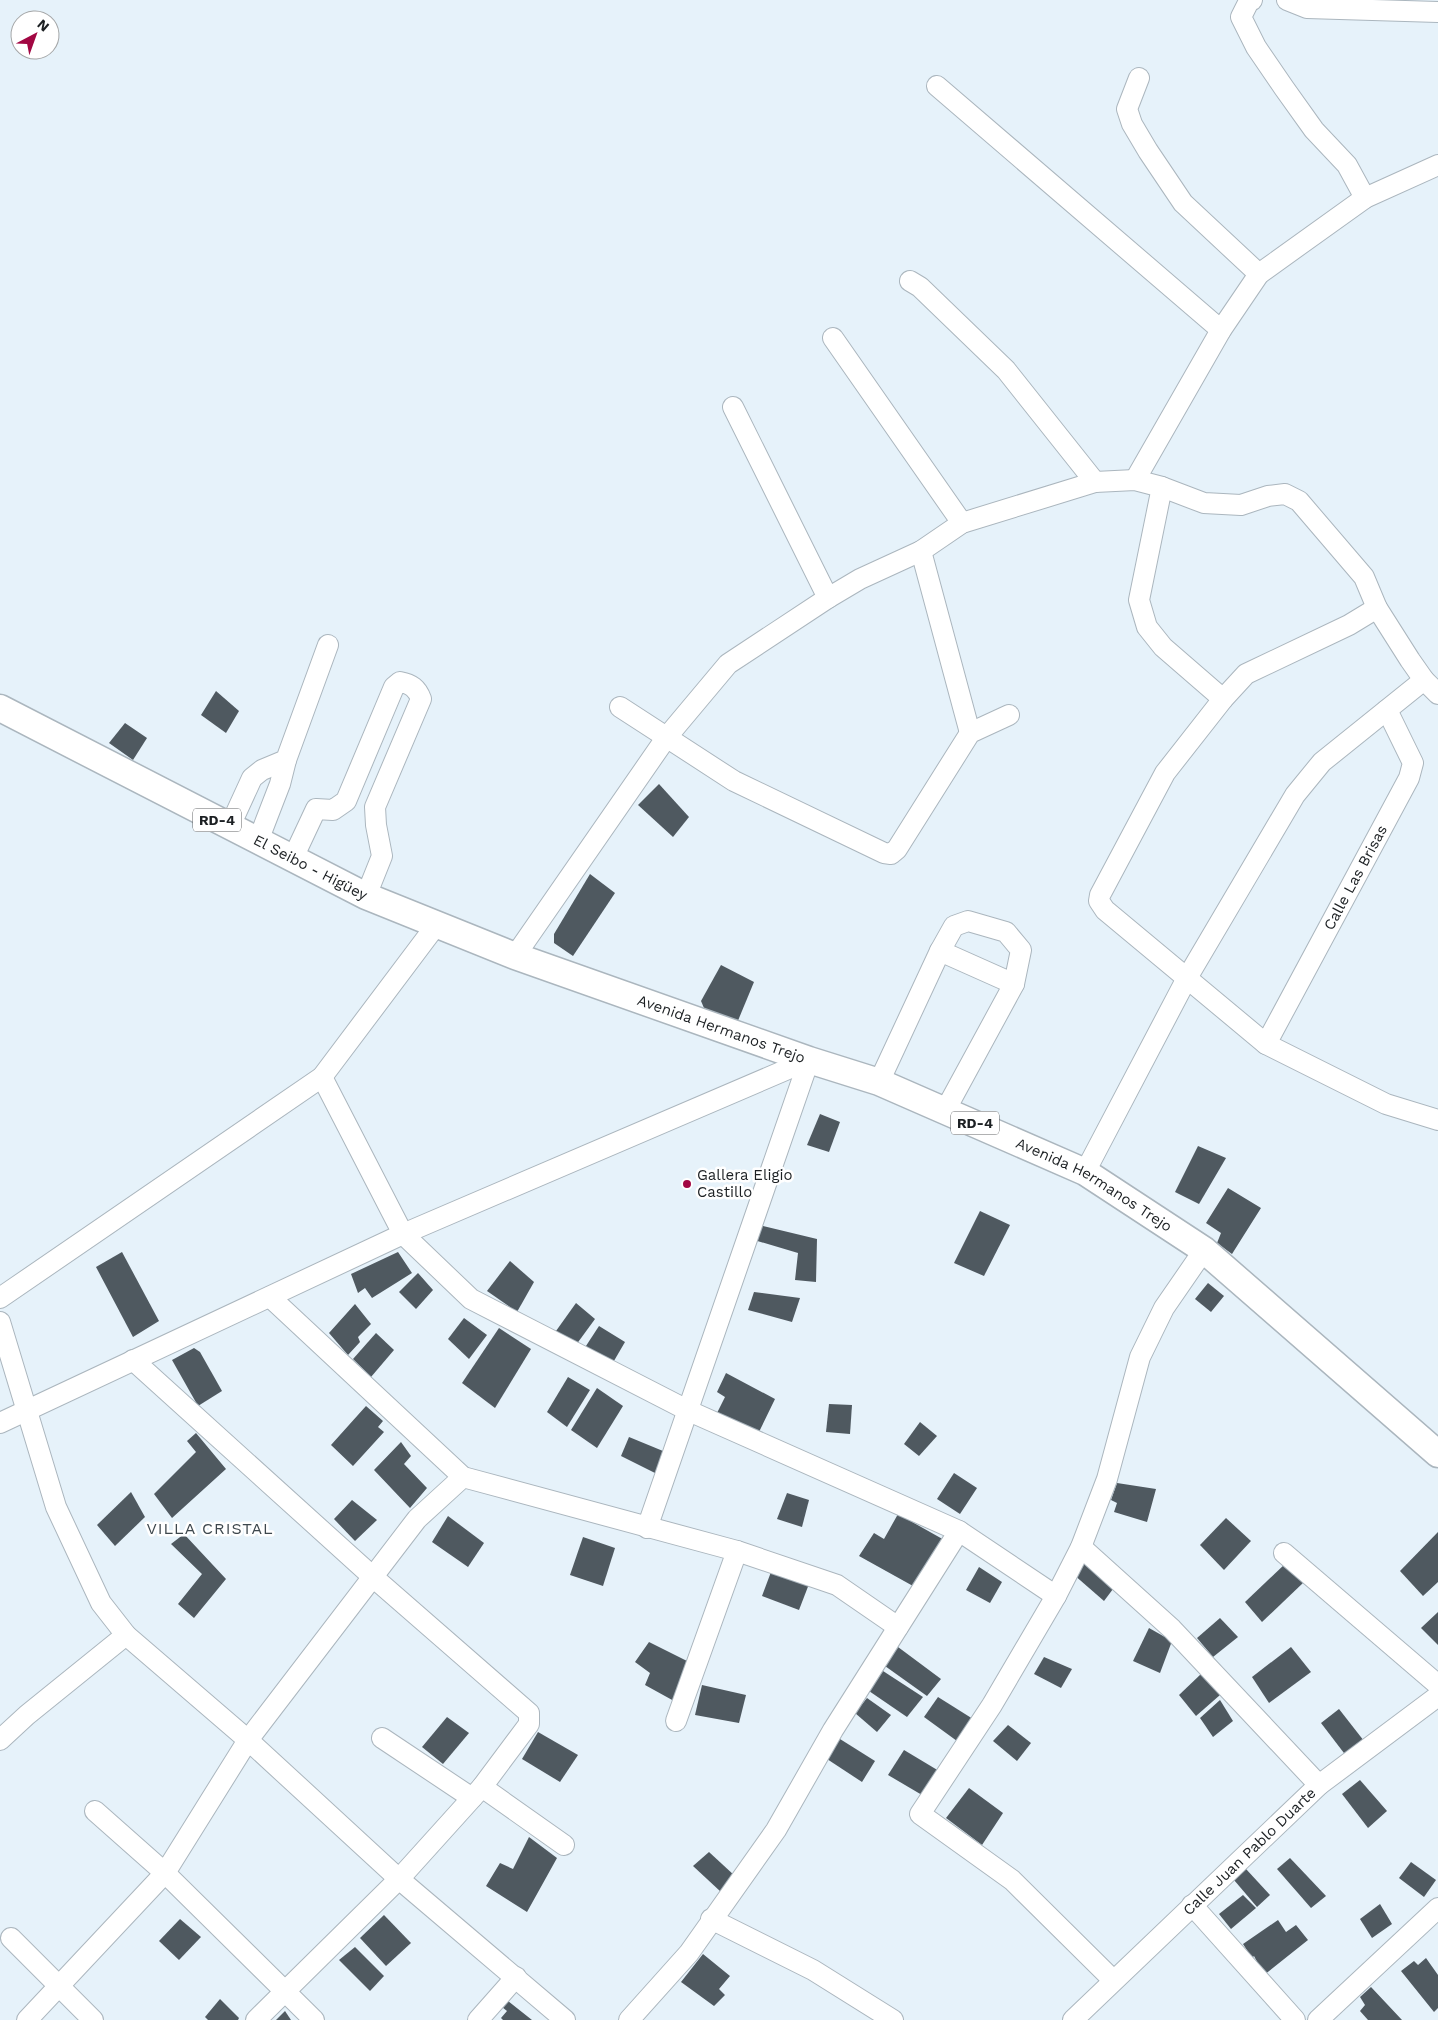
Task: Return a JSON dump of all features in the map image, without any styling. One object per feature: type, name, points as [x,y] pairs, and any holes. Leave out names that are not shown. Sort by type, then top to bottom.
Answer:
[{"type":"main road","name":"El Seibo - Higüey","points":[[0,708],[366,896],[437,924]]},
{"type":"main road","name":"Avenida Hermanos Trejo","points":[[437,924],[515,956],[809,1060],[879,1082],[1085,1172],[1204,1250],[1438,1454]]},
{"type":"street","points":[[1252,0],[1241,17],[1256,47],[1314,130],[1347,164],[1365,198]]},
{"type":"street","points":[[1287,0],[1307,8],[1438,12]]},
{"type":"street","points":[[1139,78],[1128,109],[1132,124],[1148,151],[1183,203],[1259,274]]},
{"type":"street","points":[[936,86],[1221,330]]},
{"type":"street","points":[[1135,480],[1221,330],[1259,274],[1365,198],[1438,165]]},
{"type":"street","points":[[910,282],[920,287],[1006,370],[1094,482]]},
{"type":"street","points":[[833,338],[962,523]]},
{"type":"street","points":[[733,407],[828,598]]},
{"type":"street","points":[[515,956],[666,738],[728,664],[828,598],[860,579],[921,551],[962,523],[1094,482],[1135,480],[1162,487],[1204,503],[1241,505],[1268,496],[1285,494],[1299,501],[1364,577],[1377,608],[1424,680],[1438,694]]},
{"type":"street","points":[[1162,487],[1140,600],[1147,627],[1162,647],[1223,699]]},
{"type":"street","points":[[921,551],[970,733]]},
{"type":"street","points":[[1377,608],[1349,625],[1246,674],[1223,699],[1165,772],[1100,895],[1099,901],[1104,910],[1266,1044],[1386,1104],[1438,1120]]},
{"type":"street","points":[[258,840],[280,784],[286,760],[328,645]]},
{"type":"street","points":[[1085,1172],[1187,978],[1295,795],[1322,762],[1424,680]]},
{"type":"street","points":[[293,858],[316,809],[333,810],[346,801],[394,687],[400,682],[409,684],[418,691],[422,699],[375,807],[376,826],[382,856],[366,896]]},
{"type":"street","points":[[620,707],[734,781],[884,853],[891,854],[897,849],[970,733],[1009,716]]},
{"type":"street","name":"Calle Las Brisas","points":[[1266,1044],[1409,778],[1413,763],[1387,710]]},
{"type":"street","points":[[230,826],[252,778],[262,770],[286,760]]},
{"type":"street","points":[[351,792],[375,807]]},
{"type":"street","points":[[879,1082],[940,951],[954,926],[968,921],[1006,932],[1021,950],[1014,984],[946,1110]]},
{"type":"street","points":[[0,1298],[322,1076],[437,924]]},
{"type":"street","points":[[940,951],[1014,984]]},
{"type":"street","points":[[0,1423],[403,1234],[809,1060]]},
{"type":"street","points":[[647,1528],[809,1060]]},
{"type":"street","points":[[322,1076],[403,1234],[471,1299],[689,1411],[959,1531],[1056,1596]]},
{"type":"street","points":[[1113,1980],[1012,1880],[920,1814],[992,1705],[1056,1596],[1081,1547],[1107,1479],[1140,1357],[1164,1308],[1204,1250]]},
{"type":"street","points":[[270,1297],[462,1477],[737,1551],[837,1585],[898,1627]]},
{"type":"street","points":[[0,1322],[56,1507],[101,1603],[126,1635],[248,1740],[399,1879],[565,2020]]},
{"type":"street","points":[[133,1360],[372,1577],[529,1713],[529,1724],[477,1793],[399,1879],[256,2020]]},
{"type":"street","points":[[27,2020],[165,1873],[248,1740],[417,1519],[462,1477]]},
{"type":"street","points":[[629,2020],[689,1953],[711,1919],[776,1830],[833,1730],[959,1531]]},
{"type":"street","points":[[1081,1547],[1172,1629],[1319,1785]]},
{"type":"street","points":[[676,1721],[737,1551]]},
{"type":"street","points":[[1284,1553],[1438,1685]]},
{"type":"street","points":[[0,1740],[26,1715],[126,1635]]},
{"type":"street","name":"Calle Juan Pablo Duarte","points":[[1073,2020],[1319,1785],[1438,1696]]},
{"type":"street","points":[[382,1738],[564,1845]]},
{"type":"street","points":[[95,1811],[165,1873],[314,2020]]},
{"type":"street","points":[[1192,1905],[1295,2020]]},
{"type":"street","points":[[1318,2020],[1438,1908]]},
{"type":"street","points":[[711,1919],[813,1970],[893,2020]]},
{"type":"street","points":[[11,1938],[93,2020]]},
{"type":"street","points":[[478,2020],[516,1977]]},
{"type":"building","points":[[216,691],[239,711],[226,733],[201,715]]},
{"type":"building","points":[[125,723],[147,738],[133,760],[109,743]]},
{"type":"building","points":[[659,784],[689,817],[673,837],[638,805]]},
{"type":"building","points":[[590,874],[615,893],[573,956],[554,943],[554,934]]},
{"type":"building","points":[[721,965],[754,982],[737,1023],[704,1008],[701,1001]]},
{"type":"building","points":[[820,1114],[840,1122],[829,1152],[807,1145]]},
{"type":"building","points":[[1198,1146],[1226,1158],[1199,1204],[1175,1192]]},
{"type":"building","points":[[1228,1188],[1261,1208],[1232,1254],[1217,1243],[1221,1233],[1206,1223]]},
{"type":"building","points":[[980,1211],[1010,1225],[984,1276],[954,1263]]},
{"type":"building","points":[[759,1225],[817,1239],[816,1282],[795,1280],[798,1253],[754,1240]]},
{"type":"building","points":[[122,1252],[159,1321],[133,1337],[96,1267]]},
{"type":"building","points":[[398,1252],[412,1273],[372,1298],[365,1288],[358,1293],[351,1274]]},
{"type":"building","points":[[510,1261],[534,1282],[517,1312],[487,1291]]},
{"type":"building","points":[[418,1273],[433,1290],[416,1309],[399,1292]]},
{"type":"building","points":[[1208,1283],[1224,1296],[1211,1312],[1195,1299]]},
{"type":"building","points":[[754,1292],[800,1298],[792,1322],[748,1310]]},
{"type":"building","points":[[576,1303],[595,1319],[576,1345],[556,1331]]},
{"type":"building","points":[[355,1304],[371,1324],[358,1337],[360,1342],[348,1355],[329,1333]]},
{"type":"building","points":[[464,1318],[487,1335],[469,1359],[448,1339]]},
{"type":"building","points":[[599,1326],[625,1342],[611,1366],[584,1349]]},
{"type":"building","points":[[499,1328],[531,1349],[495,1408],[462,1383]]},
{"type":"building","points":[[376,1333],[394,1350],[371,1377],[353,1359]]},
{"type":"building","points":[[194,1348],[200,1352],[222,1391],[198,1406],[172,1360]]},
{"type":"building","points":[[726,1373],[775,1399],[758,1434],[717,1413],[725,1397],[717,1392]]},
{"type":"building","points":[[568,1377],[590,1390],[567,1427],[547,1412]]},
{"type":"building","points":[[597,1388],[623,1406],[597,1448],[571,1430]]},
{"type":"building","points":[[829,1404],[852,1405],[850,1434],[826,1432]]},
{"type":"building","points":[[366,1406],[383,1421],[378,1427],[384,1432],[353,1466],[331,1445]]},
{"type":"building","points":[[920,1422],[937,1436],[919,1456],[904,1444]]},
{"type":"building","points":[[196,1433],[226,1469],[172,1518],[154,1494],[196,1452],[187,1441]]},
{"type":"building","points":[[629,1437],[663,1451],[655,1473],[621,1456]]},
{"type":"building","points":[[401,1442],[411,1456],[404,1464],[427,1488],[410,1508],[374,1470]]},
{"type":"building","points":[[954,1473],[977,1488],[960,1514],[937,1499]]},
{"type":"building","points":[[1117,1483],[1156,1489],[1147,1522],[1114,1512],[1117,1503],[1111,1500]]},
{"type":"building","points":[[131,1492],[145,1517],[115,1546],[97,1525]]},
{"type":"building","points":[[787,1493],[809,1500],[802,1527],[777,1519]]},
{"type":"building","points":[[352,1500],[377,1520],[355,1541],[334,1519]]},
{"type":"building","points":[[898,1514],[946,1541],[930,1565],[926,1564],[913,1586],[859,1556],[874,1533],[884,1539]]},
{"type":"building","points":[[448,1516],[484,1543],[468,1567],[432,1542]]},
{"type":"building","points":[[1226,1518],[1251,1541],[1224,1570],[1200,1545]]},
{"type":"building","points":[[1438,1532],[1438,1582],[1423,1596],[1400,1571]]},
{"type":"building","points":[[184,1534],[226,1579],[194,1618],[178,1604],[202,1574],[171,1544]]},
{"type":"building","points":[[583,1537],[615,1548],[603,1586],[570,1575]]},
{"type":"building","points":[[1085,1559],[1116,1585],[1104,1601],[1073,1574]]},
{"type":"building","points":[[1286,1563],[1304,1582],[1262,1622],[1245,1602]]},
{"type":"building","points":[[979,1567],[1002,1582],[990,1603],[966,1590]]},
{"type":"building","points":[[771,1572],[809,1584],[799,1610],[762,1596]]},
{"type":"building","points":[[1438,1612],[1438,1645],[1421,1628]]},
{"type":"building","points":[[1220,1618],[1238,1637],[1213,1657],[1197,1638]]},
{"type":"building","points":[[1149,1628],[1172,1641],[1160,1673],[1133,1661]]},
{"type":"building","points":[[649,1642],[689,1662],[674,1701],[645,1685],[650,1673],[635,1662]]},
{"type":"building","points":[[898,1647],[941,1679],[927,1696],[885,1666]]},
{"type":"building","points":[[1291,1647],[1311,1672],[1269,1703],[1252,1677]]},
{"type":"building","points":[[1044,1657],[1072,1669],[1061,1688],[1034,1674]]},
{"type":"building","points":[[883,1671],[923,1697],[907,1717],[869,1691]]},
{"type":"building","points":[[1201,1674],[1220,1695],[1196,1716],[1179,1695]]},
{"type":"building","points":[[702,1685],[746,1695],[739,1723],[695,1715]]},
{"type":"building","points":[[938,1697],[973,1719],[957,1741],[924,1717]]},
{"type":"building","points":[[867,1698],[891,1715],[877,1732],[855,1713]]},
{"type":"building","points":[[1220,1700],[1233,1721],[1213,1737],[1200,1718]]},
{"type":"building","points":[[1339,1709],[1364,1741],[1347,1757],[1321,1723]]},
{"type":"building","points":[[447,1717],[469,1733],[443,1764],[422,1747]]},
{"type":"building","points":[[1008,1725],[1031,1743],[1017,1761],[993,1741]]},
{"type":"building","points":[[538,1732],[578,1755],[560,1782],[522,1759]]},
{"type":"building","points":[[840,1739],[875,1761],[862,1782],[827,1759]]},
{"type":"building","points":[[904,1750],[939,1771],[922,1795],[888,1775]]},
{"type":"building","points":[[1360,1780],[1387,1811],[1368,1828],[1342,1794]]},
{"type":"building","points":[[969,1788],[1003,1813],[982,1845],[946,1818]]},
{"type":"building","points":[[529,1837],[557,1858],[527,1912],[486,1886],[500,1863],[513,1869]]},
{"type":"building","points":[[709,1852],[735,1876],[721,1892],[693,1866]]},
{"type":"building","points":[[1290,1858],[1326,1896],[1311,1908],[1277,1869]]},
{"type":"building","points":[[1411,1862],[1436,1880],[1424,1897],[1399,1878]]},
{"type":"building","points":[[1246,1869],[1270,1895],[1257,1907],[1234,1880]]},
{"type":"building","points":[[1243,1895],[1256,1908],[1231,1929],[1219,1914]]},
{"type":"building","points":[[1380,1904],[1392,1924],[1372,1938],[1360,1919]]},
{"type":"building","points":[[384,1915],[411,1943],[386,1966],[360,1938]]},
{"type":"building","points":[[180,1919],[201,1937],[179,1960],[159,1941]]},
{"type":"building","points":[[1278,1920],[1286,1932],[1296,1925],[1308,1940],[1264,1975],[1254,1956],[1252,1958],[1243,1944]]},
{"type":"building","points":[[355,1947],[384,1976],[370,1991],[339,1960]]},
{"type":"building","points":[[703,1954],[730,1976],[719,1989],[725,1995],[714,2006],[681,1982]]},
{"type":"building","points":[[1426,1958],[1438,1975],[1438,2008],[1434,2012],[1401,1971],[1414,1961],[1418,1965]]},
{"type":"building","points":[[1371,1987],[1402,2020],[1368,2020],[1360,2011],[1365,2005],[1360,1997]]},
{"type":"building","points":[[220,1999],[239,2018],[238,2020],[208,2020],[205,2017]]},
{"type":"building","points":[[508,2001],[532,2020],[503,2020],[501,2018],[507,2011],[502,2007]]},
{"type":"building","points":[[285,2011],[291,2020],[276,2020]]},
{"type":"place","name":"Gallera Eligio Castillo","points":[[687,1184]]},
{"type":"district","name":"VILLA CRISTAL","points":[[210,1528]]}]
